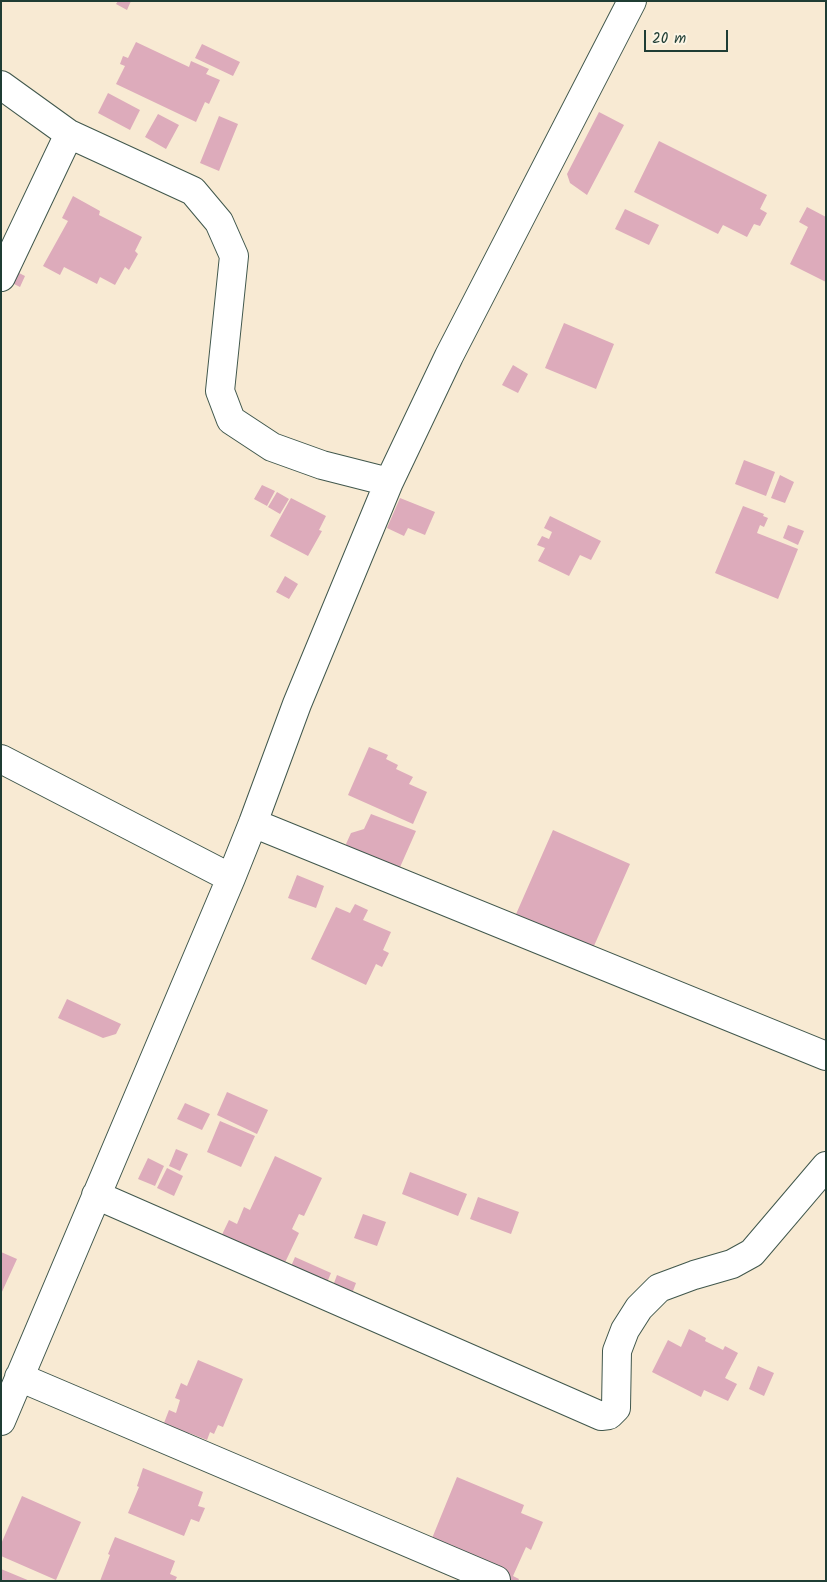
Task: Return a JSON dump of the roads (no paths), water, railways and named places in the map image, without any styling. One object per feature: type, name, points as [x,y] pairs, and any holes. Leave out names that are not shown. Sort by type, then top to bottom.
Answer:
[{"type":"street","points":[[1,1421],[231,878],[297,704],[389,482],[449,356],[632,1]]},
{"type":"street","points":[[1,86],[69,134],[193,191],[219,222],[234,256],[220,391],[231,420],[272,447],[322,465],[389,482]]},
{"type":"street","points":[[1,277],[69,134]]},
{"type":"street","points":[[1,759],[231,878]]},
{"type":"street","points":[[253,823],[826,1056]]},
{"type":"street","points":[[96,1195],[601,1416],[609,1415],[616,1408],[617,1351],[625,1330],[639,1308],[659,1288],[732,1264],[752,1253],[826,1166]]},
{"type":"street","points":[[19,1377],[496,1580]]}]
